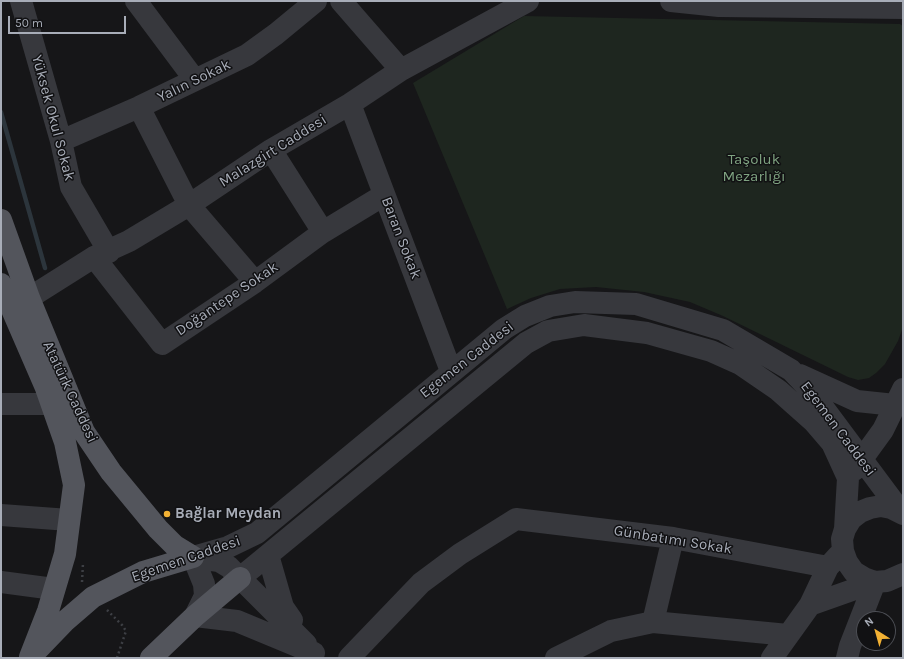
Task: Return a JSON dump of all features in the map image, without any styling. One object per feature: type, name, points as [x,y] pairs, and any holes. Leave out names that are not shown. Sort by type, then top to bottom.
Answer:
[{"type":"main road","name":"Atatürk Caddesi","points":[[1,220],[15,301],[65,442],[74,485],[65,554],[30,658]]},
{"type":"main road","name":"Atatürk Caddesi","points":[[1,284],[15,301],[84,432],[111,472],[158,529],[175,546],[193,557]]},
{"type":"main road","name":"Egemen Caddesi","points":[[30,658],[64,622],[93,597],[143,572],[193,557]]},
{"type":"main road","name":"Egemen Caddesi","points":[[151,658],[195,616],[240,578]]},
{"type":"street","name":"Yüksek Okul Sokak","points":[[21,1],[61,141],[71,187],[102,254]]},
{"type":"street","points":[[136,1],[195,80]]},
{"type":"street","name":"Yalın Sokak","points":[[61,141],[139,107],[247,55],[316,1]]},
{"type":"street","points":[[341,1],[401,70]]},
{"type":"street","name":"Malazgirt Caddesi","points":[[15,301],[189,205],[271,150],[350,104],[401,70],[528,1]]},
{"type":"street","points":[[671,1],[719,4],[903,8]]},
{"type":"street","name":"Baran Sokak","points":[[350,104],[451,371]]},
{"type":"street","points":[[139,107],[189,205],[255,282]]},
{"type":"street","points":[[271,150],[322,232]]},
{"type":"street","name":"Doğantepe Sokak","points":[[102,254],[162,344],[255,282],[322,232],[384,195]]},
{"type":"street","name":"Egemen Caddesi","points":[[193,557],[228,547],[257,533],[451,371],[504,329],[525,316],[550,306],[575,302],[636,304],[723,330],[791,370],[811,391],[902,513]]},
{"type":"street","name":"Egemen Caddesi","points":[[240,578],[442,413],[505,358],[526,343],[548,332],[584,325],[647,333],[711,351],[740,364],[778,390],[814,422],[832,443],[848,478],[846,528],[842,539],[843,551]]},
{"type":"street","points":[[791,370],[857,401],[899,397]]},
{"type":"street","points":[[848,478],[883,430],[899,397]]},
{"type":"street","points":[[1,404],[51,404]]},
{"type":"street","points":[[846,528],[851,519],[860,512],[870,508],[880,506],[891,508],[902,513]]},
{"type":"street","points":[[1,515],[69,520]]},
{"type":"street","name":"Günbatımı Sokak","points":[[349,658],[421,583],[460,554],[516,519],[673,538],[828,567]]},
{"type":"street","points":[[653,622],[673,538]]},
{"type":"street","points":[[772,658],[810,605],[828,567],[843,551],[847,562],[854,572],[875,582]]},
{"type":"street","points":[[268,555],[283,607],[317,655]]},
{"type":"street","points":[[193,557],[219,561],[229,567],[262,598],[317,655]]},
{"type":"street","points":[[193,557],[204,584],[205,596],[195,616],[237,621],[317,655]]},
{"type":"street","points":[[810,605],[875,582],[887,581],[902,575]]},
{"type":"street","points":[[1,582],[54,589]]},
{"type":"street","points":[[847,658],[850,646],[875,582]]},
{"type":"street","points":[[556,658],[611,631],[653,622],[788,636]]},
{"type":"path","points":[[106,609],[122,624],[126,631],[117,658]]},
{"type":"green space","name":"Taşoluk Mezarlığı","points":[[524,16],[900,24],[903,26],[903,327],[898,341],[885,364],[869,378],[858,380],[848,377],[723,316],[690,302],[644,292],[596,287],[560,289],[531,298],[507,309],[413,83]]},
{"type":"waterway","points":[[1,112],[45,268]]},
{"type":"place","name":"Bağlar Meydan","points":[[167,514]]}]
